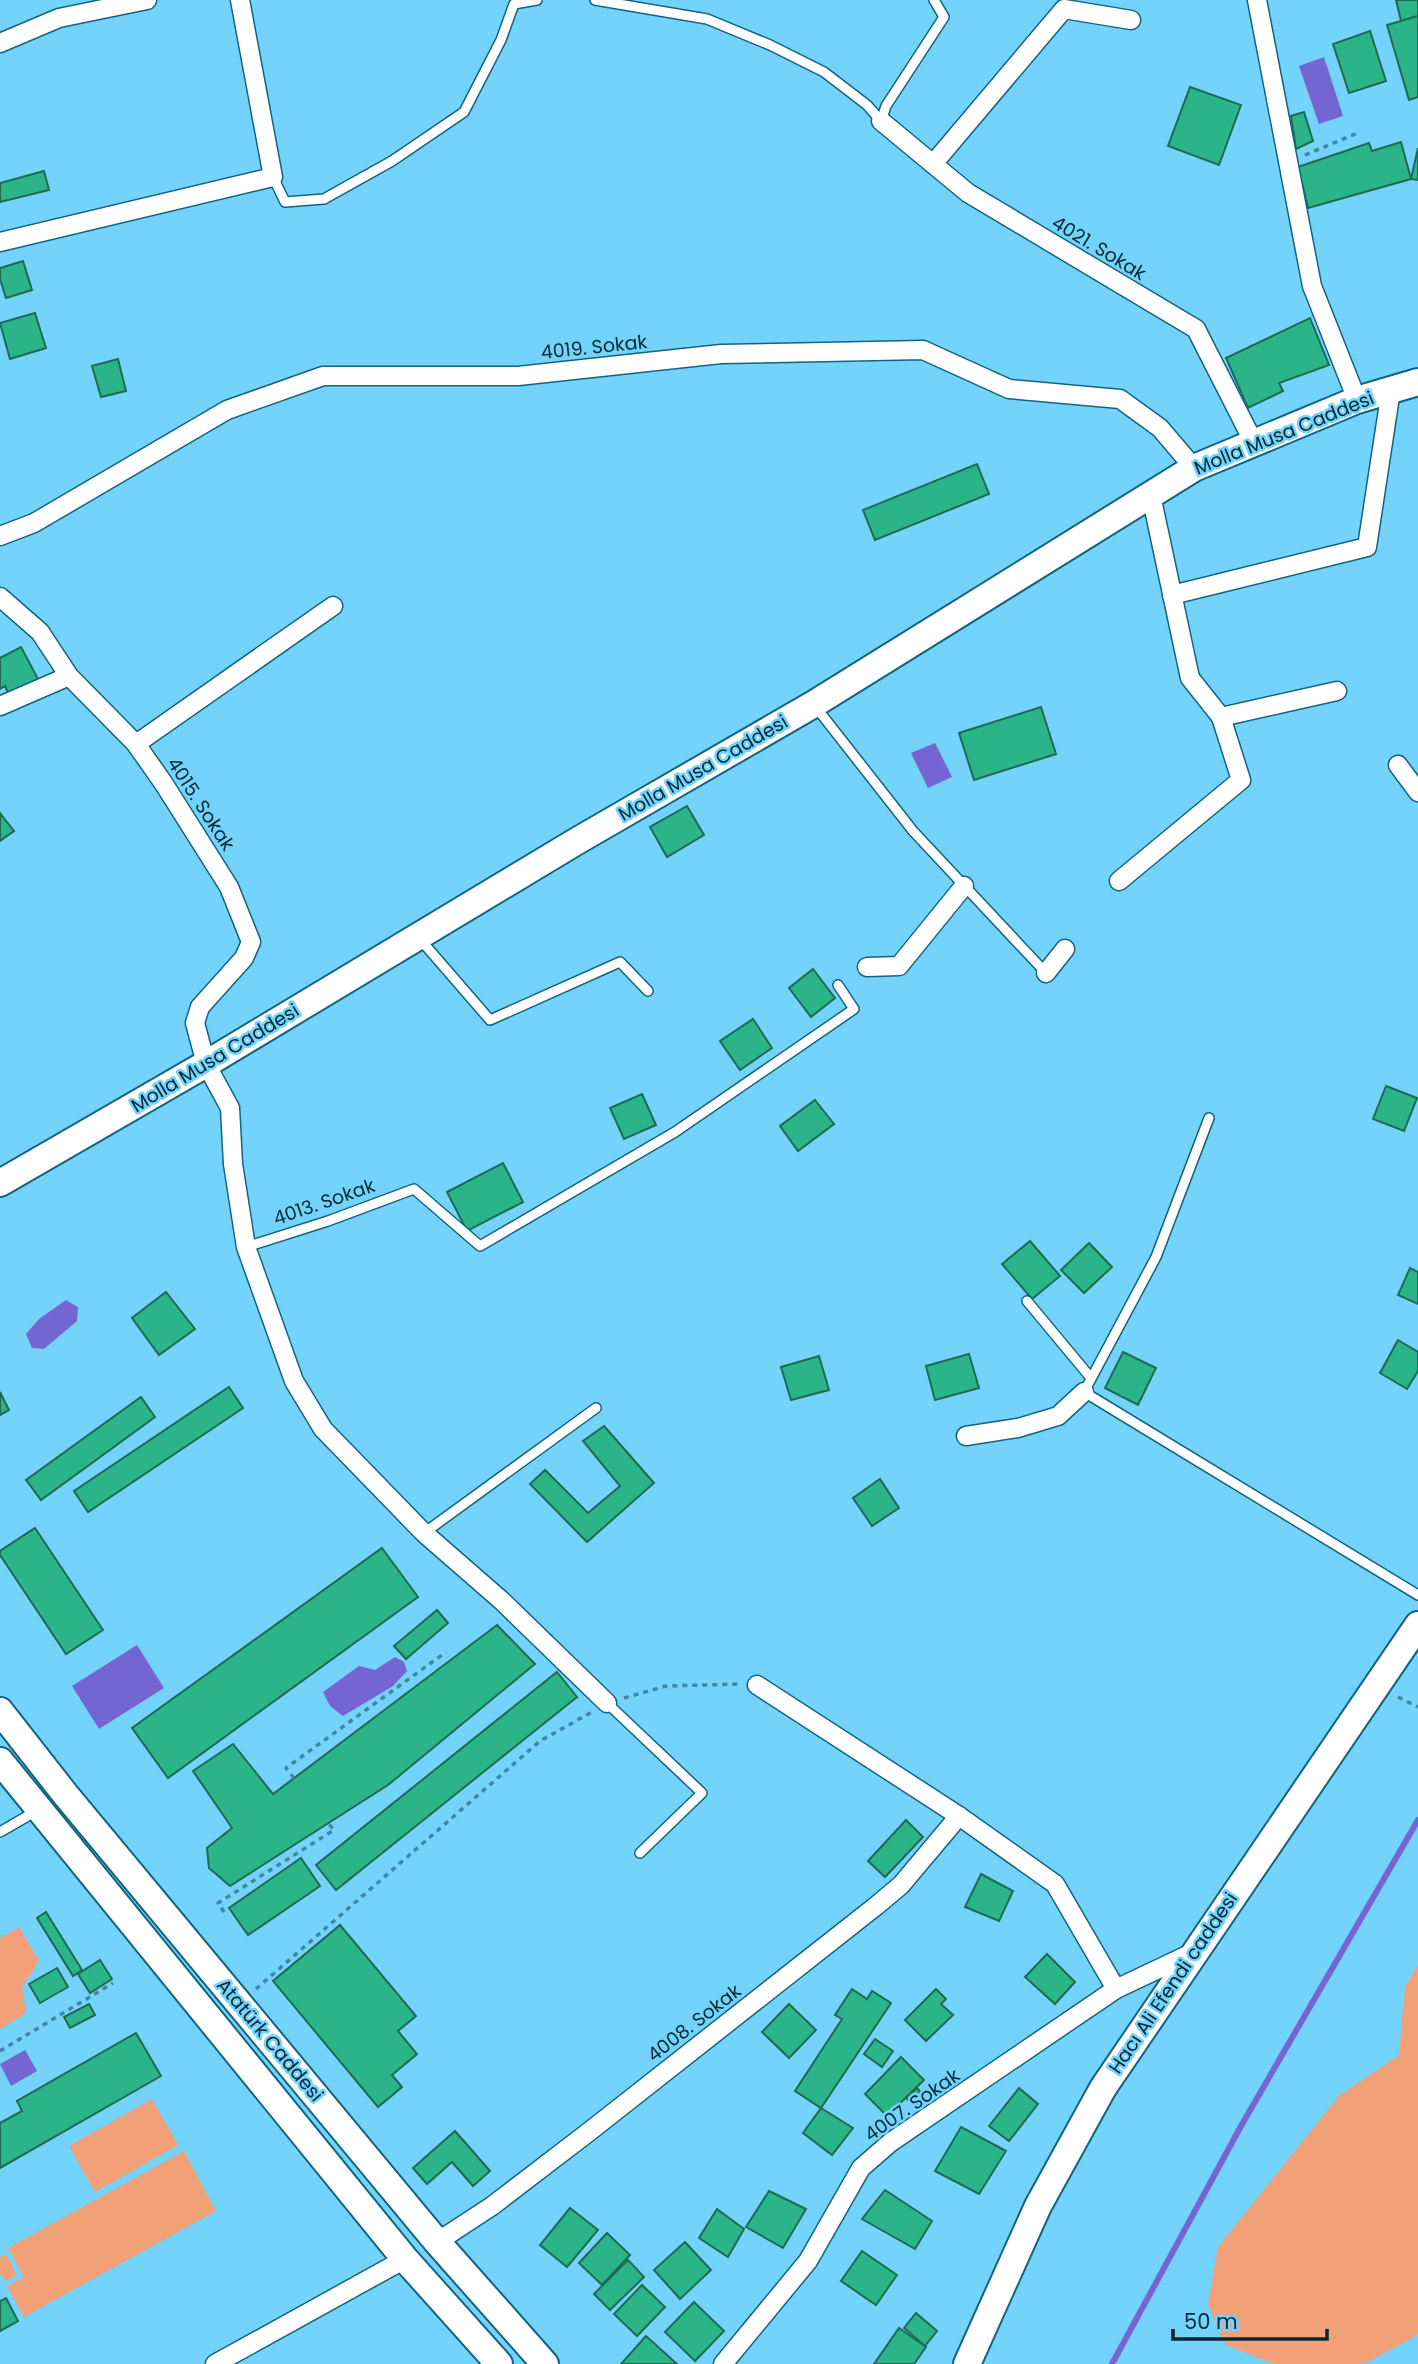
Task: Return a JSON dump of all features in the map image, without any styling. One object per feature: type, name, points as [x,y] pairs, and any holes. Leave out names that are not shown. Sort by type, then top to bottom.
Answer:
[{"type":"street","points":[[0,43],[59,18],[146,0]]},
{"type":"street","points":[[0,242],[273,177],[240,0]]},
{"type":"street","points":[[1257,0],[1312,286],[1357,400]]},
{"type":"street","points":[[933,164],[1064,9],[1131,20]]},
{"type":"street","name":"4021. Sokak","points":[[881,121],[968,193],[1196,328],[1254,443]]},
{"type":"street","name":"4019. Sokak","points":[[0,536],[34,523],[227,410],[323,376],[518,376],[721,354],[923,350],[1009,389],[1120,399],[1160,428],[1194,468]]},
{"type":"street","name":"Molla Musa Caddesi","points":[[0,1183],[206,1064],[577,841],[814,704],[1194,468],[1357,400],[1418,382]]},
{"type":"street","points":[[1172,595],[1367,547],[1391,390]]},
{"type":"street","points":[[1119,881],[1241,780],[1221,717],[1190,678],[1152,495]]},
{"type":"street","name":"4015. Sokak","points":[[0,597],[40,632],[69,676],[136,744],[229,887],[251,942],[244,958],[200,1007],[195,1023],[206,1064]]},
{"type":"street","points":[[136,744],[334,606]]},
{"type":"street","points":[[0,706],[69,676]]},
{"type":"street","points":[[1221,717],[1337,691]]},
{"type":"street","points":[[1398,765],[1418,792]]},
{"type":"street","points":[[867,967],[899,966],[964,886]]},
{"type":"street","points":[[1046,973],[1065,949]]},
{"type":"street","points":[[206,1064],[230,1108],[233,1164],[246,1247],[294,1381],[323,1429],[424,1533],[502,1601],[607,1703]]},
{"type":"street","points":[[967,1436],[1018,1428],[1058,1416],[1088,1385]]},
{"type":"street","name":"Hacı Ali Efendi caddesi","points":[[967,2364],[1038,2206],[1103,2088],[1418,1625]]},
{"type":"street","points":[[757,1685],[959,1816],[1055,1884],[1116,1989]]},
{"type":"street","name":"Atatürk Caddesi","points":[[0,1711],[71,1801],[437,2242],[545,2364]]},
{"type":"street","name":"Atatürk Caddesi","points":[[0,1761],[405,2259],[499,2364]]},
{"type":"street","name":"4008. Sokak","points":[[437,2242],[492,2206],[590,2132],[876,1906],[901,1885],[959,1816]]},
{"type":"street","name":"4007. Sokak","points":[[723,2364],[808,2261],[861,2168],[891,2142],[1116,1989],[1194,1952]]},
{"type":"street","points":[[215,2364],[405,2259]]},
{"type":"lane","points":[[273,177],[285,202],[324,199],[392,161],[464,112],[501,40],[514,4],[537,0]]},
{"type":"lane","points":[[595,0],[707,19],[770,45],[824,72],[867,105],[881,121]]},
{"type":"lane","points":[[881,121],[886,106],[944,17],[934,0]]},
{"type":"lane","points":[[814,704],[913,831],[1046,973]]},
{"type":"lane","points":[[418,937],[490,1020],[620,962],[648,991]]},
{"type":"lane","name":"4013. Sokak","points":[[246,1247],[328,1221],[414,1189],[480,1246],[675,1132],[854,1009],[838,985]]},
{"type":"lane","points":[[1088,1385],[1156,1257],[1209,1118]]},
{"type":"lane","points":[[1027,1301],[1088,1385],[1418,1595]]},
{"type":"lane","points":[[424,1533],[596,1408]]},
{"type":"lane","points":[[607,1703],[702,1793],[640,1853]]},
{"type":"lane","points":[[0,1832],[39,1809]]},
{"type":"path","points":[[1288,164],[1360,132]]},
{"type":"path","points":[[294,1778],[286,1768],[446,1652]]},
{"type":"path","points":[[250,1994],[540,1741],[607,1703],[666,1686],[757,1685]]},
{"type":"path","points":[[224,1912],[218,1903],[334,1830],[328,1823]]},
{"type":"path","points":[[0,2051],[113,1983]]},
{"type":"shaded area","points":[[1324,57],[1343,116],[1319,124],[1299,66]]},
{"type":"shaded area","points":[[935,743],[952,777],[928,788],[911,753]]},
{"type":"shaded area","points":[[66,1300],[78,1307],[77,1321],[44,1349],[32,1348],[26,1334],[39,1319]]},
{"type":"shaded area","points":[[137,1645],[164,1688],[99,1729],[72,1686]]},
{"type":"shaded area","points":[[395,1657],[404,1662],[407,1671],[393,1686],[343,1716],[330,1706],[323,1692],[359,1666],[375,1670]]},
{"type":"shaded area","points":[[19,1927],[39,1961],[22,1987],[26,2013],[0,2029],[0,1938]]},
{"type":"shaded area","points":[[1418,1965],[1418,2333],[1364,2364],[1274,2364],[1224,2344],[1208,2304],[1218,2247],[1339,2096],[1399,2055],[1405,1987]]},
{"type":"shaded area","points":[[25,2050],[37,2071],[11,2086],[0,2064]]},
{"type":"shaded area","points":[[152,2099],[178,2145],[95,2192],[69,2146]]},
{"type":"shaded area","points":[[184,2151],[216,2211],[24,2317],[7,2286],[24,2277],[8,2248]]},
{"type":"shaded area","points":[[6,2254],[17,2275],[5,2281],[0,2273],[0,2257]]},
{"type":"building","points":[[1396,0],[1418,0],[1418,16],[1401,21]]},
{"type":"building","points":[[1418,16],[1418,97],[1409,100],[1387,25]]},
{"type":"building","points":[[1370,31],[1386,81],[1349,93],[1333,44]]},
{"type":"building","points":[[1190,87],[1241,105],[1219,165],[1168,146]]},
{"type":"building","points":[[1304,112],[1313,141],[1296,149],[1291,116]]},
{"type":"building","points":[[1401,142],[1411,179],[1308,208],[1298,167],[1369,143],[1372,151]]},
{"type":"building","points":[[1418,148],[1418,180],[1411,179]]},
{"type":"building","points":[[44,171],[49,190],[0,202],[0,183]]},
{"type":"building","points":[[23,261],[32,290],[6,298],[0,279],[0,268]]},
{"type":"building","points":[[35,313],[46,348],[10,359],[0,323]]},
{"type":"building","points":[[1310,318],[1329,365],[1279,383],[1283,391],[1248,408],[1226,358]]},
{"type":"building","points":[[118,359],[126,391],[101,397],[92,366]]},
{"type":"building","points":[[977,464],[989,494],[875,540],[863,510]]},
{"type":"building","points":[[21,647],[38,679],[9,695],[5,686],[0,689],[0,658]]},
{"type":"building","points":[[1041,707],[1056,754],[974,780],[959,733]]},
{"type":"building","points":[[687,806],[704,835],[667,857],[650,827]]},
{"type":"building","points":[[0,813],[14,831],[0,841]]},
{"type":"building","points":[[813,969],[835,998],[811,1017],[789,988]]},
{"type":"building","points":[[753,1019],[772,1048],[740,1070],[720,1041]]},
{"type":"building","points":[[1386,1086],[1417,1098],[1404,1131],[1373,1119]]},
{"type":"building","points":[[642,1094],[656,1125],[624,1139],[610,1108]]},
{"type":"building","points":[[815,1100],[834,1124],[798,1151],[780,1126]]},
{"type":"building","points":[[503,1163],[523,1202],[467,1231],[447,1192]]},
{"type":"building","points":[[1030,1241],[1060,1276],[1032,1299],[1002,1264]]},
{"type":"building","points":[[1089,1243],[1112,1267],[1084,1293],[1061,1270]]},
{"type":"building","points":[[1410,1268],[1418,1272],[1418,1304],[1398,1295]]},
{"type":"building","points":[[166,1292],[195,1329],[159,1355],[132,1318]]},
{"type":"building","points":[[1398,1340],[1418,1352],[1418,1371],[1407,1389],[1380,1373]]},
{"type":"building","points":[[1123,1352],[1156,1368],[1138,1405],[1105,1388]]},
{"type":"building","points":[[969,1354],[979,1388],[935,1400],[926,1366]]},
{"type":"building","points":[[819,1356],[829,1390],[791,1400],[781,1367]]},
{"type":"building","points":[[229,1387],[243,1408],[88,1512],[74,1491]]},
{"type":"building","points":[[0,1392],[9,1410],[0,1415]]},
{"type":"building","points":[[141,1397],[155,1417],[41,1500],[26,1480]]},
{"type":"building","points":[[604,1426],[654,1483],[587,1542],[530,1484],[545,1470],[588,1513],[620,1486],[583,1441]]},
{"type":"building","points":[[880,1479],[899,1508],[872,1526],[853,1498]]},
{"type":"building","points":[[35,1528],[103,1630],[66,1654],[0,1555],[0,1551]]},
{"type":"building","points":[[382,1548],[418,1597],[168,1778],[132,1728]]},
{"type":"building","points":[[437,1610],[448,1623],[406,1659],[394,1646]]},
{"type":"building","points":[[497,1625],[535,1664],[388,1785],[230,1886],[209,1868],[207,1848],[232,1828],[193,1771],[233,1744],[273,1794]]},
{"type":"building","points":[[557,1672],[577,1697],[336,1890],[316,1865]]},
{"type":"building","points":[[906,1820],[923,1837],[885,1877],[868,1861]]},
{"type":"building","points":[[301,1858],[320,1886],[248,1935],[229,1908]]},
{"type":"building","points":[[981,1874],[1013,1891],[999,1921],[965,1907]]},
{"type":"building","points":[[46,1912],[82,1970],[73,1976],[37,1918]]},
{"type":"building","points":[[340,1925],[416,2016],[398,2031],[417,2054],[392,2075],[402,2087],[378,2107],[273,1981]]},
{"type":"building","points":[[1047,1954],[1075,1982],[1055,2004],[1025,1977]]},
{"type":"building","points":[[100,1960],[112,1979],[90,1993],[78,1974]]},
{"type":"building","points":[[57,1968],[68,1987],[40,2003],[29,1984]]},
{"type":"building","points":[[852,1989],[867,1999],[872,1991],[891,2003],[821,2108],[795,2091],[842,2019],[835,2015]]},
{"type":"building","points":[[936,1989],[946,1999],[941,2004],[953,2015],[926,2041],[905,2020]]},
{"type":"building","points":[[89,2004],[95,2015],[70,2028],[64,2017]]},
{"type":"building","points":[[789,2004],[816,2030],[789,2058],[762,2032]]},
{"type":"building","points":[[136,2033],[161,2076],[0,2168],[0,2123],[22,2111],[17,2101]]},
{"type":"building","points":[[875,2039],[893,2051],[882,2067],[864,2054]]},
{"type":"building","points":[[901,2057],[924,2080],[887,2116],[865,2094]]},
{"type":"building","points":[[917,2088],[923,2095],[913,2105],[906,2098]]},
{"type":"building","points":[[1019,2088],[1038,2104],[1009,2141],[989,2126]]},
{"type":"building","points":[[821,2108],[853,2128],[832,2155],[803,2133]]},
{"type":"building","points":[[961,2127],[1006,2151],[979,2194],[935,2171]]},
{"type":"building","points":[[455,2131],[490,2171],[473,2186],[452,2162],[427,2184],[413,2168]]},
{"type":"building","points":[[885,2190],[932,2221],[915,2249],[862,2219]]},
{"type":"building","points":[[769,2191],[806,2209],[783,2248],[746,2227]]},
{"type":"building","points":[[570,2208],[598,2230],[567,2267],[540,2245]]},
{"type":"building","points":[[717,2209],[744,2229],[728,2257],[699,2238]]},
{"type":"building","points":[[607,2233],[630,2255],[602,2285],[579,2263]]},
{"type":"building","points":[[685,2242],[711,2270],[680,2299],[654,2270]]},
{"type":"building","points":[[862,2251],[897,2275],[876,2305],[841,2281]]},
{"type":"building","points":[[628,2260],[644,2277],[610,2310],[594,2294]]},
{"type":"building","points":[[642,2285],[665,2307],[637,2336],[614,2314]]},
{"type":"building","points":[[6,2298],[18,2321],[0,2331],[0,2301]]},
{"type":"building","points":[[694,2302],[724,2331],[695,2361],[665,2332]]},
{"type":"building","points":[[916,2313],[937,2331],[925,2346],[904,2328]]},
{"type":"building","points":[[899,2328],[926,2347],[914,2364],[874,2364]]},
{"type":"building","points":[[646,2336],[677,2364],[621,2364]]},
{"type":"waterway","points":[[1112,2364],[1241,2126],[1418,1820]]}]
